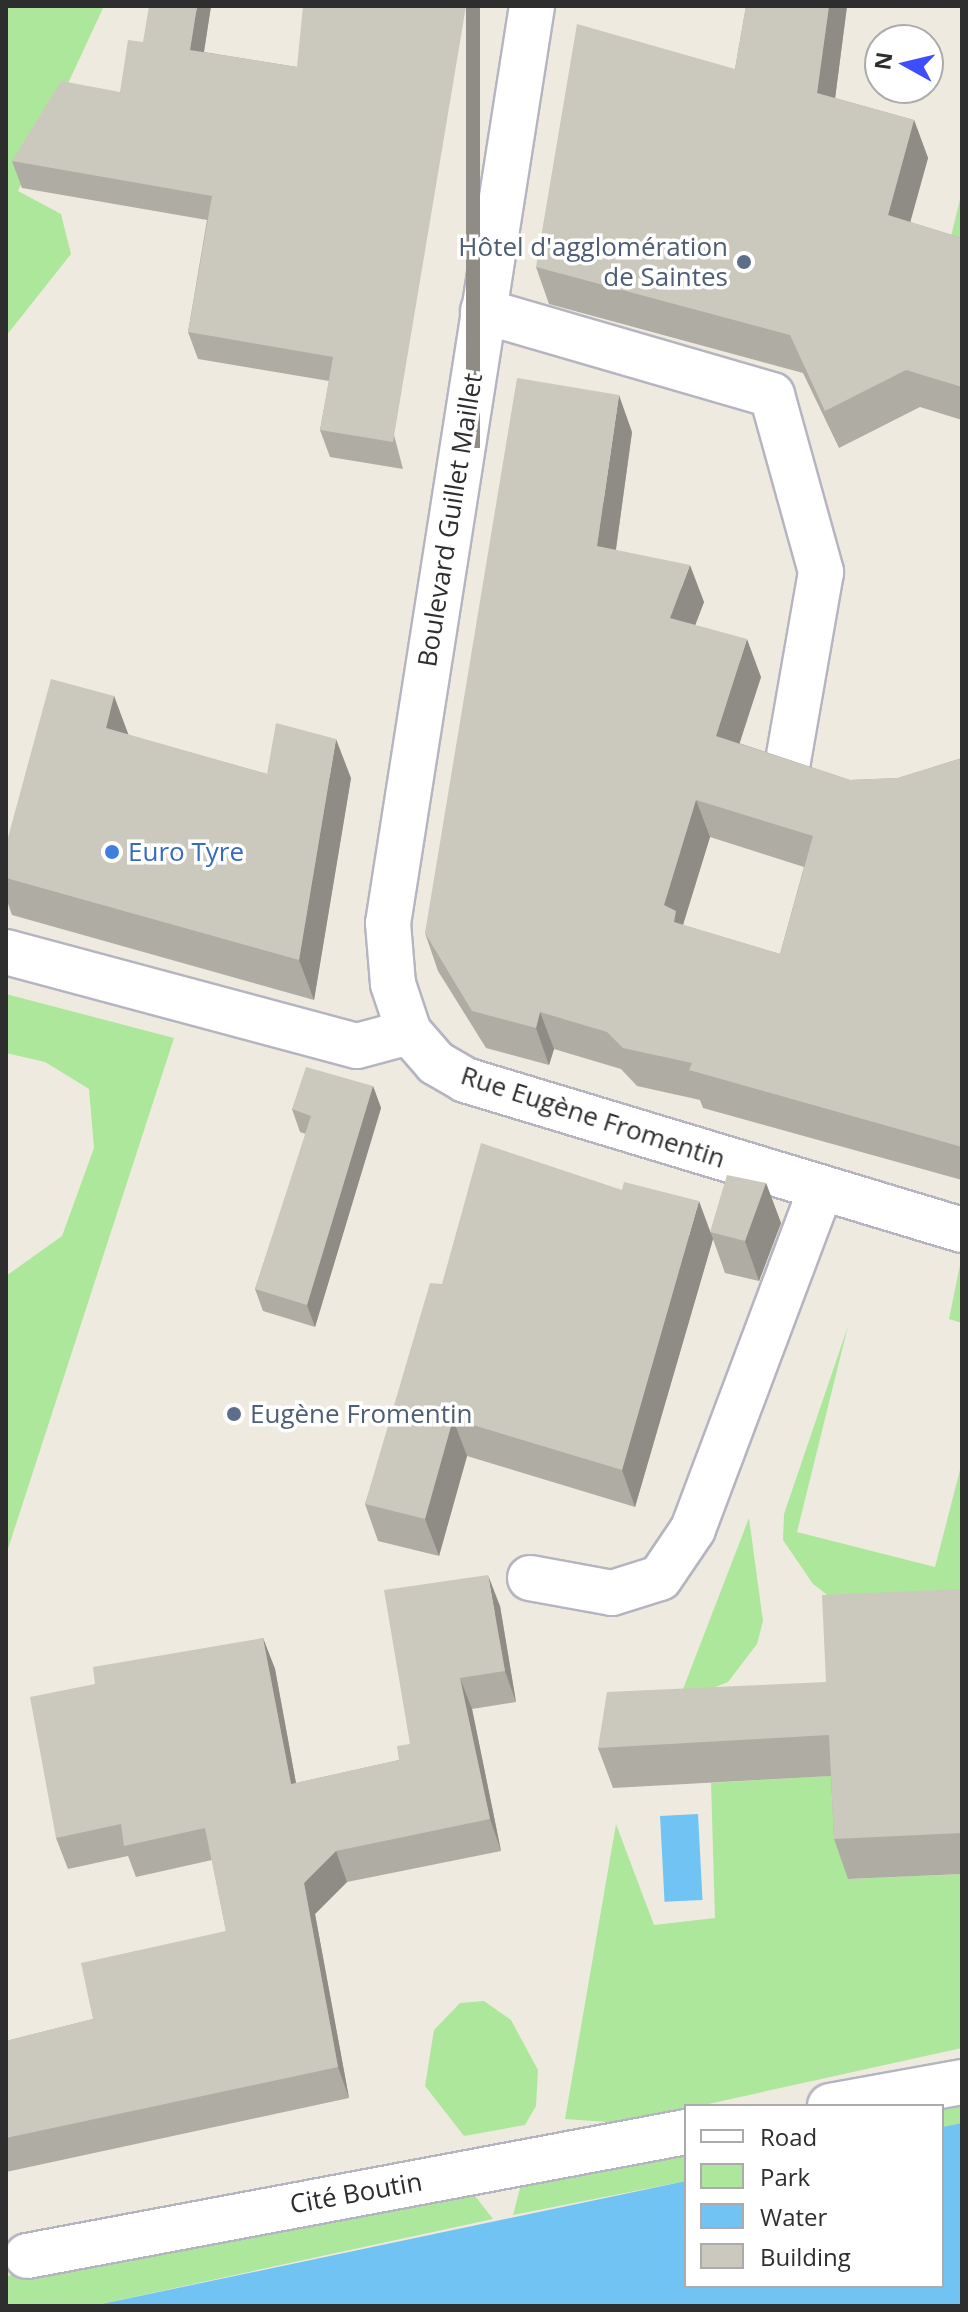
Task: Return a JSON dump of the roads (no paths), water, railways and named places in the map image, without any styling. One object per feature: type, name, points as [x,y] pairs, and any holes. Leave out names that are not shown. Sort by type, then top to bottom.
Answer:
[{"type":"street","name":"Boulevard Guillet Maillet","points":[[409,1032],[393,984],[388,923],[532,6]]},
{"type":"street","points":[[483,311],[772,395],[821,572],[787,766]]},
{"type":"street","points":[[6,952],[357,1046],[409,1032]]},
{"type":"street","name":"Rue Eugène Fromentin","points":[[409,1032],[436,1063],[465,1080],[962,1230]]},
{"type":"street","points":[[530,1578],[612,1593],[660,1578],[693,1529],[821,1188]]},
{"type":"street","points":[[841,2104],[962,2082]]},
{"type":"street","name":"Cité Boutin","points":[[27,2256],[684,2132]]},
{"type":"water","points":[[698,1814],[703,1900],[665,1902],[660,1816]]},
{"type":"water","points":[[962,2123],[962,2306],[92,2306],[684,2181],[684,2288],[944,2288],[944,2127]]},
{"type":"place","name":"Hôtel d'agglomération de Saintes","points":[[744,262]]},
{"type":"place","name":"Euro Tyre","points":[[112,852]]},
{"type":"place","name":"Eugène Fromentin","points":[[234,1414]]}]
